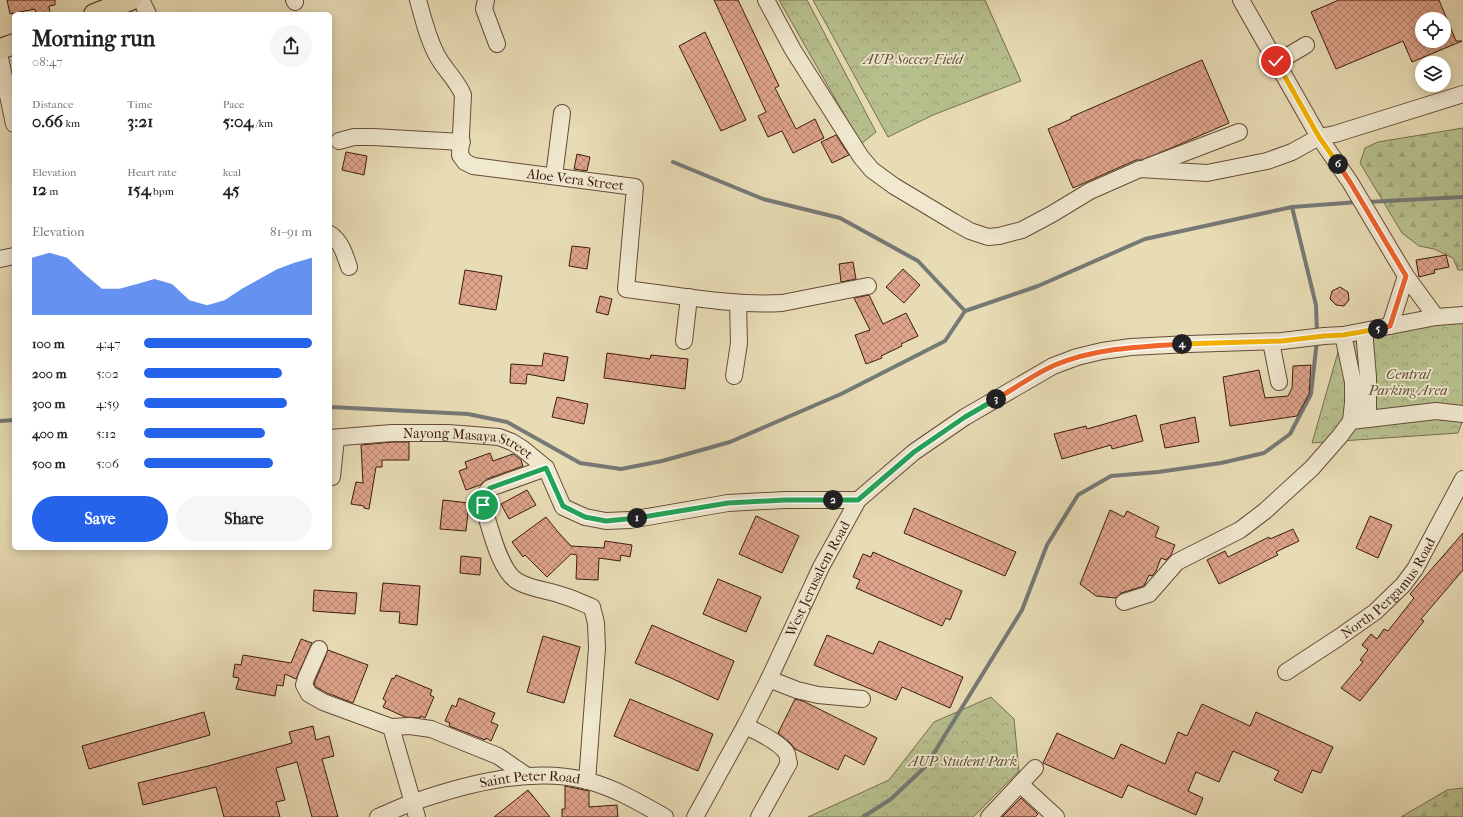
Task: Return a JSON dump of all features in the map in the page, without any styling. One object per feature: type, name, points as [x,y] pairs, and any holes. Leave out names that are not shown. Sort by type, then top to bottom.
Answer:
[{"type":"main road","points":[[99,12],[131,0]]},
{"type":"main road","points":[[0,49],[12,45]]},
{"type":"street","points":[[141,0],[147,12]]},
{"type":"street","name":"Aloe Vera Street","points":[[418,0],[428,33],[438,58],[460,87],[464,95],[460,155],[465,162],[473,166],[635,187],[626,289],[738,304],[782,303],[868,286]]},
{"type":"street","points":[[486,0],[484,9],[497,44]]},
{"type":"street","points":[[766,0],[793,50],[861,158],[872,170],[894,186],[970,231],[988,237],[999,236],[1022,230],[1090,191],[1140,169],[1239,132]]},
{"type":"street","points":[[1240,0],[1319,137],[1350,182],[1406,276],[1436,318]]},
{"type":"street","points":[[1276,61],[1306,45]]},
{"type":"street","points":[[0,58],[12,115]]},
{"type":"street","points":[[1140,169],[1206,173],[1267,161],[1292,152],[1319,137],[1335,134],[1463,94]]},
{"type":"street","points":[[554,176],[562,113]]},
{"type":"street","points":[[339,141],[354,137],[373,137],[462,142]]},
{"type":"street","points":[[332,235],[340,244],[349,267]]},
{"type":"street","points":[[0,259],[12,256]]},
{"type":"street","points":[[1390,326],[1406,276]]},
{"type":"street","points":[[684,341],[689,297]]},
{"type":"street","points":[[734,376],[739,343],[738,304]]},
{"type":"street","name":"West Jerusalem Road","points":[[693,815],[745,726],[769,679],[821,568],[858,500],[914,452],[965,417],[1053,366],[1077,357],[1102,351],[1131,347],[1277,341],[1343,335],[1436,318],[1463,316]]},
{"type":"street","points":[[1365,332],[1368,377],[1368,419]]},
{"type":"street","points":[[1124,602],[1149,594],[1177,562],[1240,530],[1265,511],[1312,468],[1351,421],[1353,382],[1343,335]]},
{"type":"street","points":[[1277,341],[1279,382]]},
{"type":"street","points":[[1351,421],[1436,411],[1463,414]]},
{"type":"street","name":"Nayong Masaya Street","points":[[333,438],[392,433],[448,433],[499,437],[512,442],[523,449],[546,468],[563,506],[585,517],[606,521],[630,520],[728,503],[785,500],[858,500]]},
{"type":"street","points":[[332,477],[333,438]]},
{"type":"street","points":[[546,468],[490,488],[484,494],[483,505],[496,547],[506,568],[517,581],[530,587],[562,595],[592,607],[596,623],[597,648],[587,781]]},
{"type":"street","name":"North Pergamus Road","points":[[1286,672],[1375,612],[1403,585],[1415,569],[1463,480]]},
{"type":"street","points":[[318,649],[304,686],[309,694],[323,702],[391,728],[410,726],[430,729],[498,756],[527,776]]},
{"type":"street","points":[[769,679],[797,690],[818,695],[862,699]]},
{"type":"street","points":[[745,726],[761,733],[782,748],[787,754],[789,764],[759,817]]},
{"type":"street","points":[[391,728],[416,810]]},
{"type":"street","points":[[989,817],[1035,768]]},
{"type":"street","name":"Saint Peter Road","points":[[378,817],[416,810],[461,788],[496,780],[527,776],[555,775],[587,781],[624,795],[650,811],[665,817]]},
{"type":"street","points":[[1020,784],[1056,817]]},
{"type":"green space","points":[[779,0],[807,0],[876,132],[861,144]]},
{"type":"green space","name":"AUP Soccer Field","points":[[813,0],[985,0],[1021,81],[933,115],[888,137]]},
{"type":"green space","points":[[1463,128],[1463,270],[1458,270],[1453,258],[1434,249],[1419,246],[1402,233],[1360,163],[1365,148],[1378,142]]},
{"type":"green space","name":"Central Parking Area","points":[[1463,321],[1463,420],[1458,433],[1312,443],[1342,338]]},
{"type":"green space","name":"AUP Student Park","points":[[991,697],[1014,719],[1019,771],[973,817],[808,817],[889,780],[934,722]]},
{"type":"green space","points":[[1463,788],[1463,817],[1401,817],[1447,790]]},
{"type":"building","points":[[7,0],[55,0],[55,5],[49,6],[50,12],[36,12],[35,9],[12,12],[10,14]]},
{"type":"building","points":[[714,0],[738,0],[779,86],[775,88],[796,129],[815,119],[824,138],[793,153],[782,131],[768,137],[758,116],[766,112]]},
{"type":"building","points":[[1339,0],[1439,0],[1444,12],[1415,12],[1415,48],[1445,48],[1426,56],[1415,56],[1415,61],[1412,62],[1403,41],[1336,69],[1311,12]]},
{"type":"building","points":[[1451,29],[1456,41],[1462,41],[1451,46]]},
{"type":"building","points":[[705,32],[746,120],[721,131],[679,46]]},
{"type":"building","points":[[1202,60],[1229,123],[1142,160],[1136,160],[1073,188],[1048,129],[1071,119],[1071,117]]},
{"type":"building","points":[[836,135],[849,155],[832,163],[821,142]]},
{"type":"building","points":[[346,152],[367,156],[364,175],[342,170]]},
{"type":"building","points":[[577,154],[590,157],[587,171],[574,169]]},
{"type":"building","points":[[572,246],[590,248],[587,269],[569,266]]},
{"type":"building","points":[[1446,255],[1449,267],[1434,270],[1435,273],[1419,277],[1416,260]]},
{"type":"building","points":[[853,262],[856,279],[841,282],[839,264]]},
{"type":"building","points":[[903,269],[920,285],[904,303],[886,287]]},
{"type":"building","points":[[465,270],[502,276],[496,310],[459,304]]},
{"type":"building","points":[[1340,287],[1348,292],[1349,300],[1344,306],[1336,305],[1330,299],[1332,291]]},
{"type":"building","points":[[869,295],[883,324],[906,313],[918,336],[881,356],[882,358],[866,364],[855,335],[870,330],[854,298]]},
{"type":"building","points":[[600,296],[612,299],[608,315],[596,312]]},
{"type":"building","points":[[544,353],[568,357],[564,381],[527,374],[526,384],[510,383],[511,364],[542,366]]},
{"type":"building","points":[[607,353],[650,359],[651,355],[688,359],[685,389],[604,378]]},
{"type":"building","points":[[1311,365],[1309,394],[1297,416],[1230,426],[1223,377],[1259,370],[1265,398],[1288,396],[1292,388],[1293,366]]},
{"type":"building","points":[[557,397],[588,404],[584,424],[552,417]]},
{"type":"building","points":[[1136,415],[1143,441],[1112,449],[1111,445],[1062,459],[1054,434],[1086,426],[1087,429]]},
{"type":"building","points":[[1195,417],[1199,442],[1165,448],[1160,425]]},
{"type":"building","points":[[409,442],[409,460],[382,460],[382,467],[376,467],[369,509],[364,508],[364,506],[351,504],[356,482],[363,483],[361,445]]},
{"type":"building","points":[[490,453],[493,461],[513,454],[521,460],[523,466],[487,479],[480,485],[466,490],[459,471],[467,468],[465,462]]},
{"type":"building","points":[[527,490],[536,505],[509,519],[501,504]]},
{"type":"building","points":[[443,500],[469,503],[466,531],[440,529]]},
{"type":"building","points":[[914,508],[1016,552],[1005,576],[904,533]]},
{"type":"building","points":[[1110,510],[1124,517],[1127,511],[1159,527],[1155,537],[1175,545],[1171,555],[1166,560],[1161,558],[1156,571],[1152,576],[1149,575],[1144,586],[1121,593],[1116,598],[1096,596],[1080,584]]},
{"type":"building","points":[[756,516],[799,536],[782,573],[739,554]]},
{"type":"building","points":[[1370,516],[1392,525],[1378,558],[1356,548]]},
{"type":"building","points":[[546,517],[571,546],[604,548],[605,541],[632,545],[630,557],[621,555],[620,561],[599,558],[598,580],[576,579],[577,555],[571,554],[547,577],[525,555],[523,557],[512,542]]},
{"type":"building","points":[[1293,529],[1299,541],[1276,552],[1278,555],[1219,584],[1207,560],[1225,551],[1228,557],[1269,537],[1270,539]]},
{"type":"building","points":[[1463,533],[1463,570],[1421,619],[1424,621],[1360,701],[1341,688],[1363,662],[1360,660],[1368,650],[1362,645],[1371,634],[1377,639],[1384,629],[1388,631],[1414,598],[1410,594]]},
{"type":"building","points":[[873,552],[962,591],[950,620],[946,618],[942,626],[856,588],[860,580],[853,577],[863,554],[871,557]]},
{"type":"building","points":[[461,556],[481,558],[480,575],[460,573]]},
{"type":"building","points":[[718,579],[761,597],[746,632],[703,614]]},
{"type":"building","points":[[383,583],[420,586],[417,625],[399,623],[400,612],[380,611]]},
{"type":"building","points":[[314,590],[357,593],[355,614],[313,611]]},
{"type":"building","points":[[652,625],[734,661],[718,700],[635,663]]},
{"type":"building","points":[[827,635],[873,654],[879,641],[963,677],[950,708],[902,687],[896,700],[814,665]]},
{"type":"building","points":[[543,636],[580,647],[564,703],[527,692]]},
{"type":"building","points":[[301,639],[312,643],[296,679],[285,674],[283,686],[277,685],[275,696],[236,689],[239,678],[233,677],[235,664],[241,665],[243,655],[291,663]]},
{"type":"building","points":[[328,650],[368,665],[353,703],[327,693],[316,687],[314,684]]},
{"type":"building","points":[[396,675],[432,690],[430,695],[434,697],[425,718],[421,716],[420,718],[405,717],[383,707],[386,701],[383,699],[392,678],[394,679]]},
{"type":"building","points":[[459,698],[495,713],[491,722],[498,725],[491,741],[449,726],[450,723],[445,721],[452,705],[456,707]]},
{"type":"building","points":[[630,699],[713,734],[698,771],[614,736]]},
{"type":"building","points":[[795,699],[803,701],[877,738],[864,765],[845,755],[838,770],[795,749],[778,733]]},
{"type":"building","points":[[1202,704],[1250,726],[1256,712],[1333,747],[1321,773],[1312,770],[1302,793],[1274,780],[1279,771],[1233,751],[1219,782],[1196,772],[1188,791],[1203,798],[1196,815],[1128,785],[1122,798],[1043,763],[1057,733],[1114,759],[1121,744],[1165,764],[1178,732],[1187,736]]},
{"type":"building","points":[[204,712],[210,735],[89,769],[82,746]]},
{"type":"building","points":[[313,726],[316,740],[329,736],[334,756],[322,759],[338,817],[312,817],[297,762],[276,768],[285,800],[276,802],[280,817],[224,817],[216,787],[143,805],[138,783],[292,743],[289,732]]},
{"type":"building","points":[[565,786],[589,791],[589,807],[617,805],[618,817],[562,817],[562,809],[565,809]]},
{"type":"building","points":[[528,790],[550,817],[494,817]]},
{"type":"building","points":[[1021,798],[1038,814],[1035,817],[1002,817]]},
{"type":"waterway","points":[[673,162],[763,199],[840,218],[918,261],[965,311]]},
{"type":"waterway","points":[[1367,202],[1463,197]]},
{"type":"waterway","points":[[332,407],[468,414],[507,422],[580,463],[621,469],[662,461],[730,442],[841,394],[945,341],[965,311],[1038,286],[1145,239],[1292,207],[1358,202]]},
{"type":"waterway","points":[[1292,207],[1316,305],[1317,333]]},
{"type":"waterway","points":[[863,817],[891,799],[926,766],[1022,610],[1047,545],[1078,495],[1111,476],[1158,472],[1221,463],[1264,453],[1290,434],[1311,394],[1317,340]]},
{"type":"waterway","points":[[0,421],[12,420]]},
{"type":"route","points":[[483,505],[484,494],[490,488],[546,468],[563,506],[585,517],[606,521],[630,520],[728,503],[785,500],[858,500],[914,452],[965,417],[1053,366],[1077,357],[1102,351],[1131,347],[1282,341],[1365,332],[1390,326],[1406,276],[1350,182],[1319,137],[1276,61]]}]
